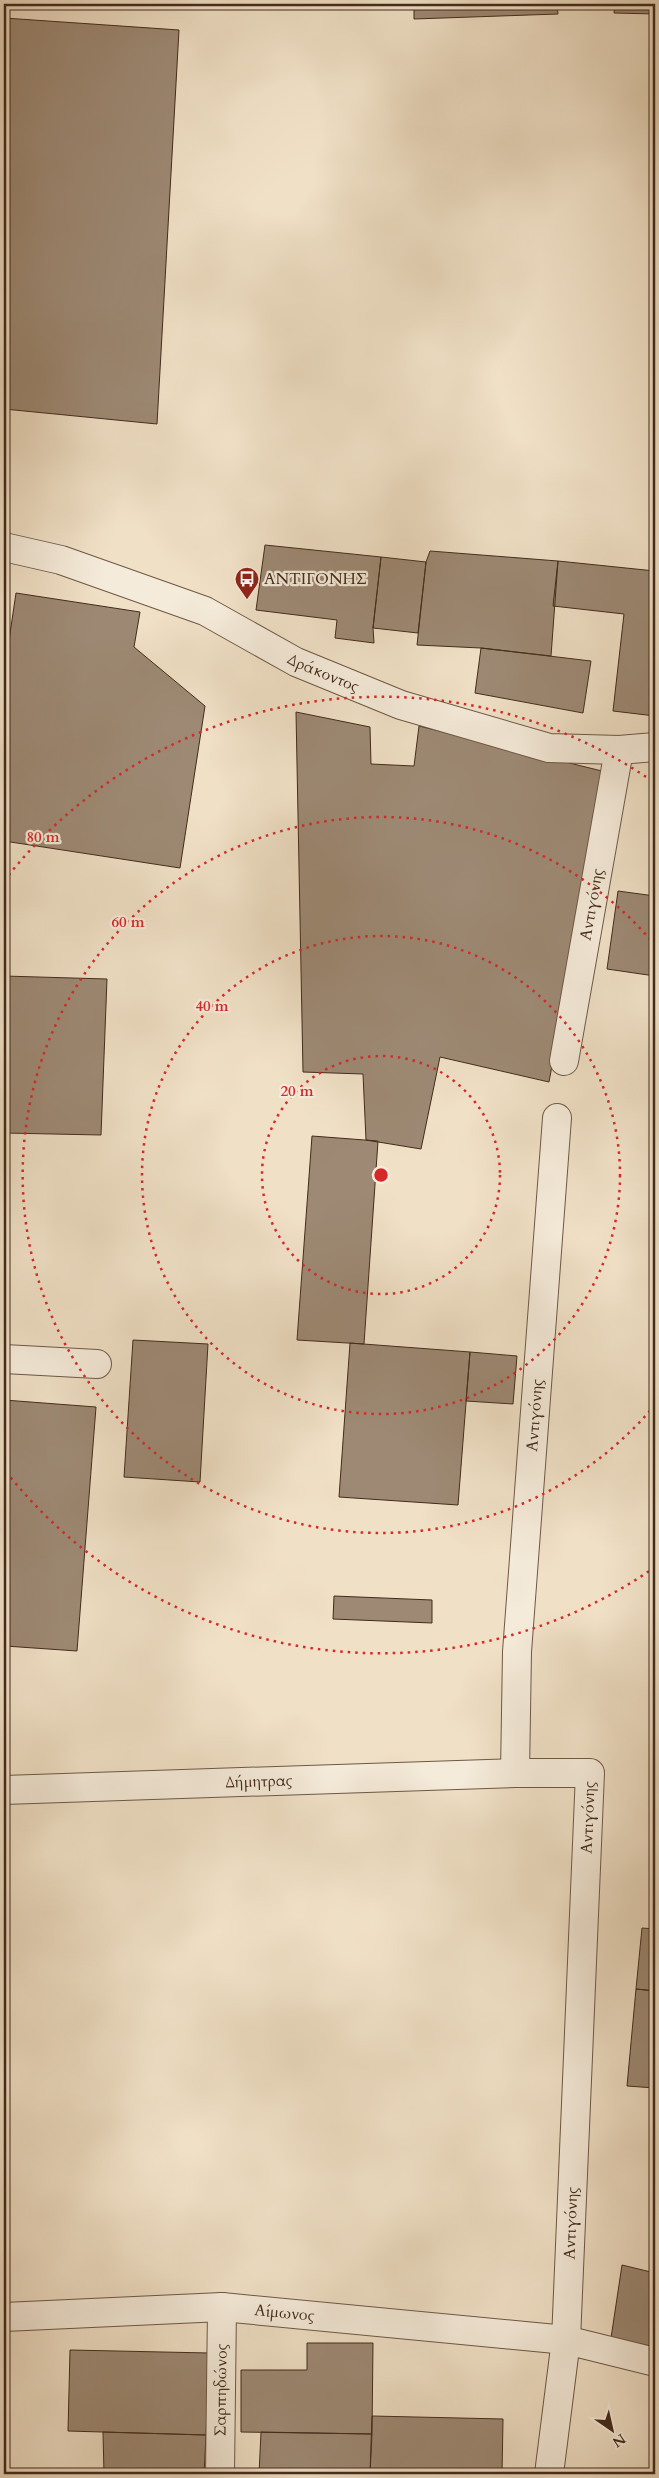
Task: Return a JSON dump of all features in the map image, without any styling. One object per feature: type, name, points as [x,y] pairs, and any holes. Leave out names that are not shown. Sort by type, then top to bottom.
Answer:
[{"type":"street","name":"Δράκοντος","points":[[4,547],[61,560],[205,611],[296,662],[401,705],[549,748],[619,750],[655,747]]},
{"type":"street","name":"Αντιγόνης","points":[[564,1061],[619,750]]},
{"type":"street","name":"Αντιγόνης","points":[[550,2474],[566,2340],[590,1773],[514,1773],[517,1652],[557,1118]]},
{"type":"street","points":[[4,1359],[97,1364]]},
{"type":"street","name":"Δήμητρας","points":[[4,1790],[514,1773]]},
{"type":"street","name":"Αίμωνος","points":[[4,2317],[222,2307],[566,2340],[655,2362]]},
{"type":"street","name":"Σαρπηδώνος","points":[[220,2474],[222,2307]]},
{"type":"building","points":[[414,4],[557,4],[558,14],[414,19]]},
{"type":"building","points":[[615,4],[655,4],[655,14],[614,13]]},
{"type":"building","points":[[4,18],[179,30],[157,424],[4,409]]},
{"type":"building","points":[[265,545],[381,557],[373,628],[374,643],[335,638],[337,620],[256,610]]},
{"type":"building","points":[[430,551],[558,561],[551,656],[481,648],[417,645],[426,562]]},
{"type":"building","points":[[381,557],[426,562],[418,633],[373,628]]},
{"type":"building","points":[[558,561],[655,571],[655,716],[613,711],[624,614],[553,606]]},
{"type":"building","points":[[16,593],[140,612],[134,647],[205,706],[180,868],[4,841],[4,674]]},
{"type":"building","points":[[481,648],[591,661],[583,713],[475,693]]},
{"type":"building","points":[[296,712],[370,727],[371,764],[414,766],[419,726],[606,772],[549,1082],[440,1057],[421,1149],[366,1140],[363,1074],[303,1072]]},
{"type":"building","points":[[618,891],[655,896],[655,976],[607,969]]},
{"type":"building","points":[[4,976],[107,979],[101,1135],[4,1133]]},
{"type":"building","points":[[312,1136],[378,1141],[364,1344],[297,1340]]},
{"type":"building","points":[[133,1340],[208,1344],[200,1482],[124,1477]]},
{"type":"building","points":[[350,1343],[470,1352],[458,1505],[339,1497]]},
{"type":"building","points":[[470,1352],[517,1356],[513,1404],[466,1401]]},
{"type":"building","points":[[4,1400],[96,1407],[77,1651],[5,1646],[4,1661]]},
{"type":"building","points":[[334,1596],[432,1600],[432,1623],[333,1619]]},
{"type":"building","points":[[642,1928],[655,1929],[655,1991],[636,1989]]},
{"type":"building","points":[[636,1989],[655,1991],[655,2088],[627,2086]]},
{"type":"building","points":[[622,2265],[655,2273],[655,2347],[611,2338]]},
{"type":"building","points":[[307,2343],[373,2343],[372,2434],[241,2432],[241,2370],[307,2370]]},
{"type":"building","points":[[70,2350],[209,2353],[206,2435],[68,2431]]},
{"type":"building","points":[[372,2416],[503,2419],[502,2474],[370,2474]]},
{"type":"building","points":[[103,2432],[206,2435],[204,2474],[104,2474]]},
{"type":"building","points":[[261,2432],[372,2434],[370,2474],[259,2474]]},
{"type":"place","name":"ΑΝΤΙΓΟΝΗΣ","points":[[247,600]]}]
